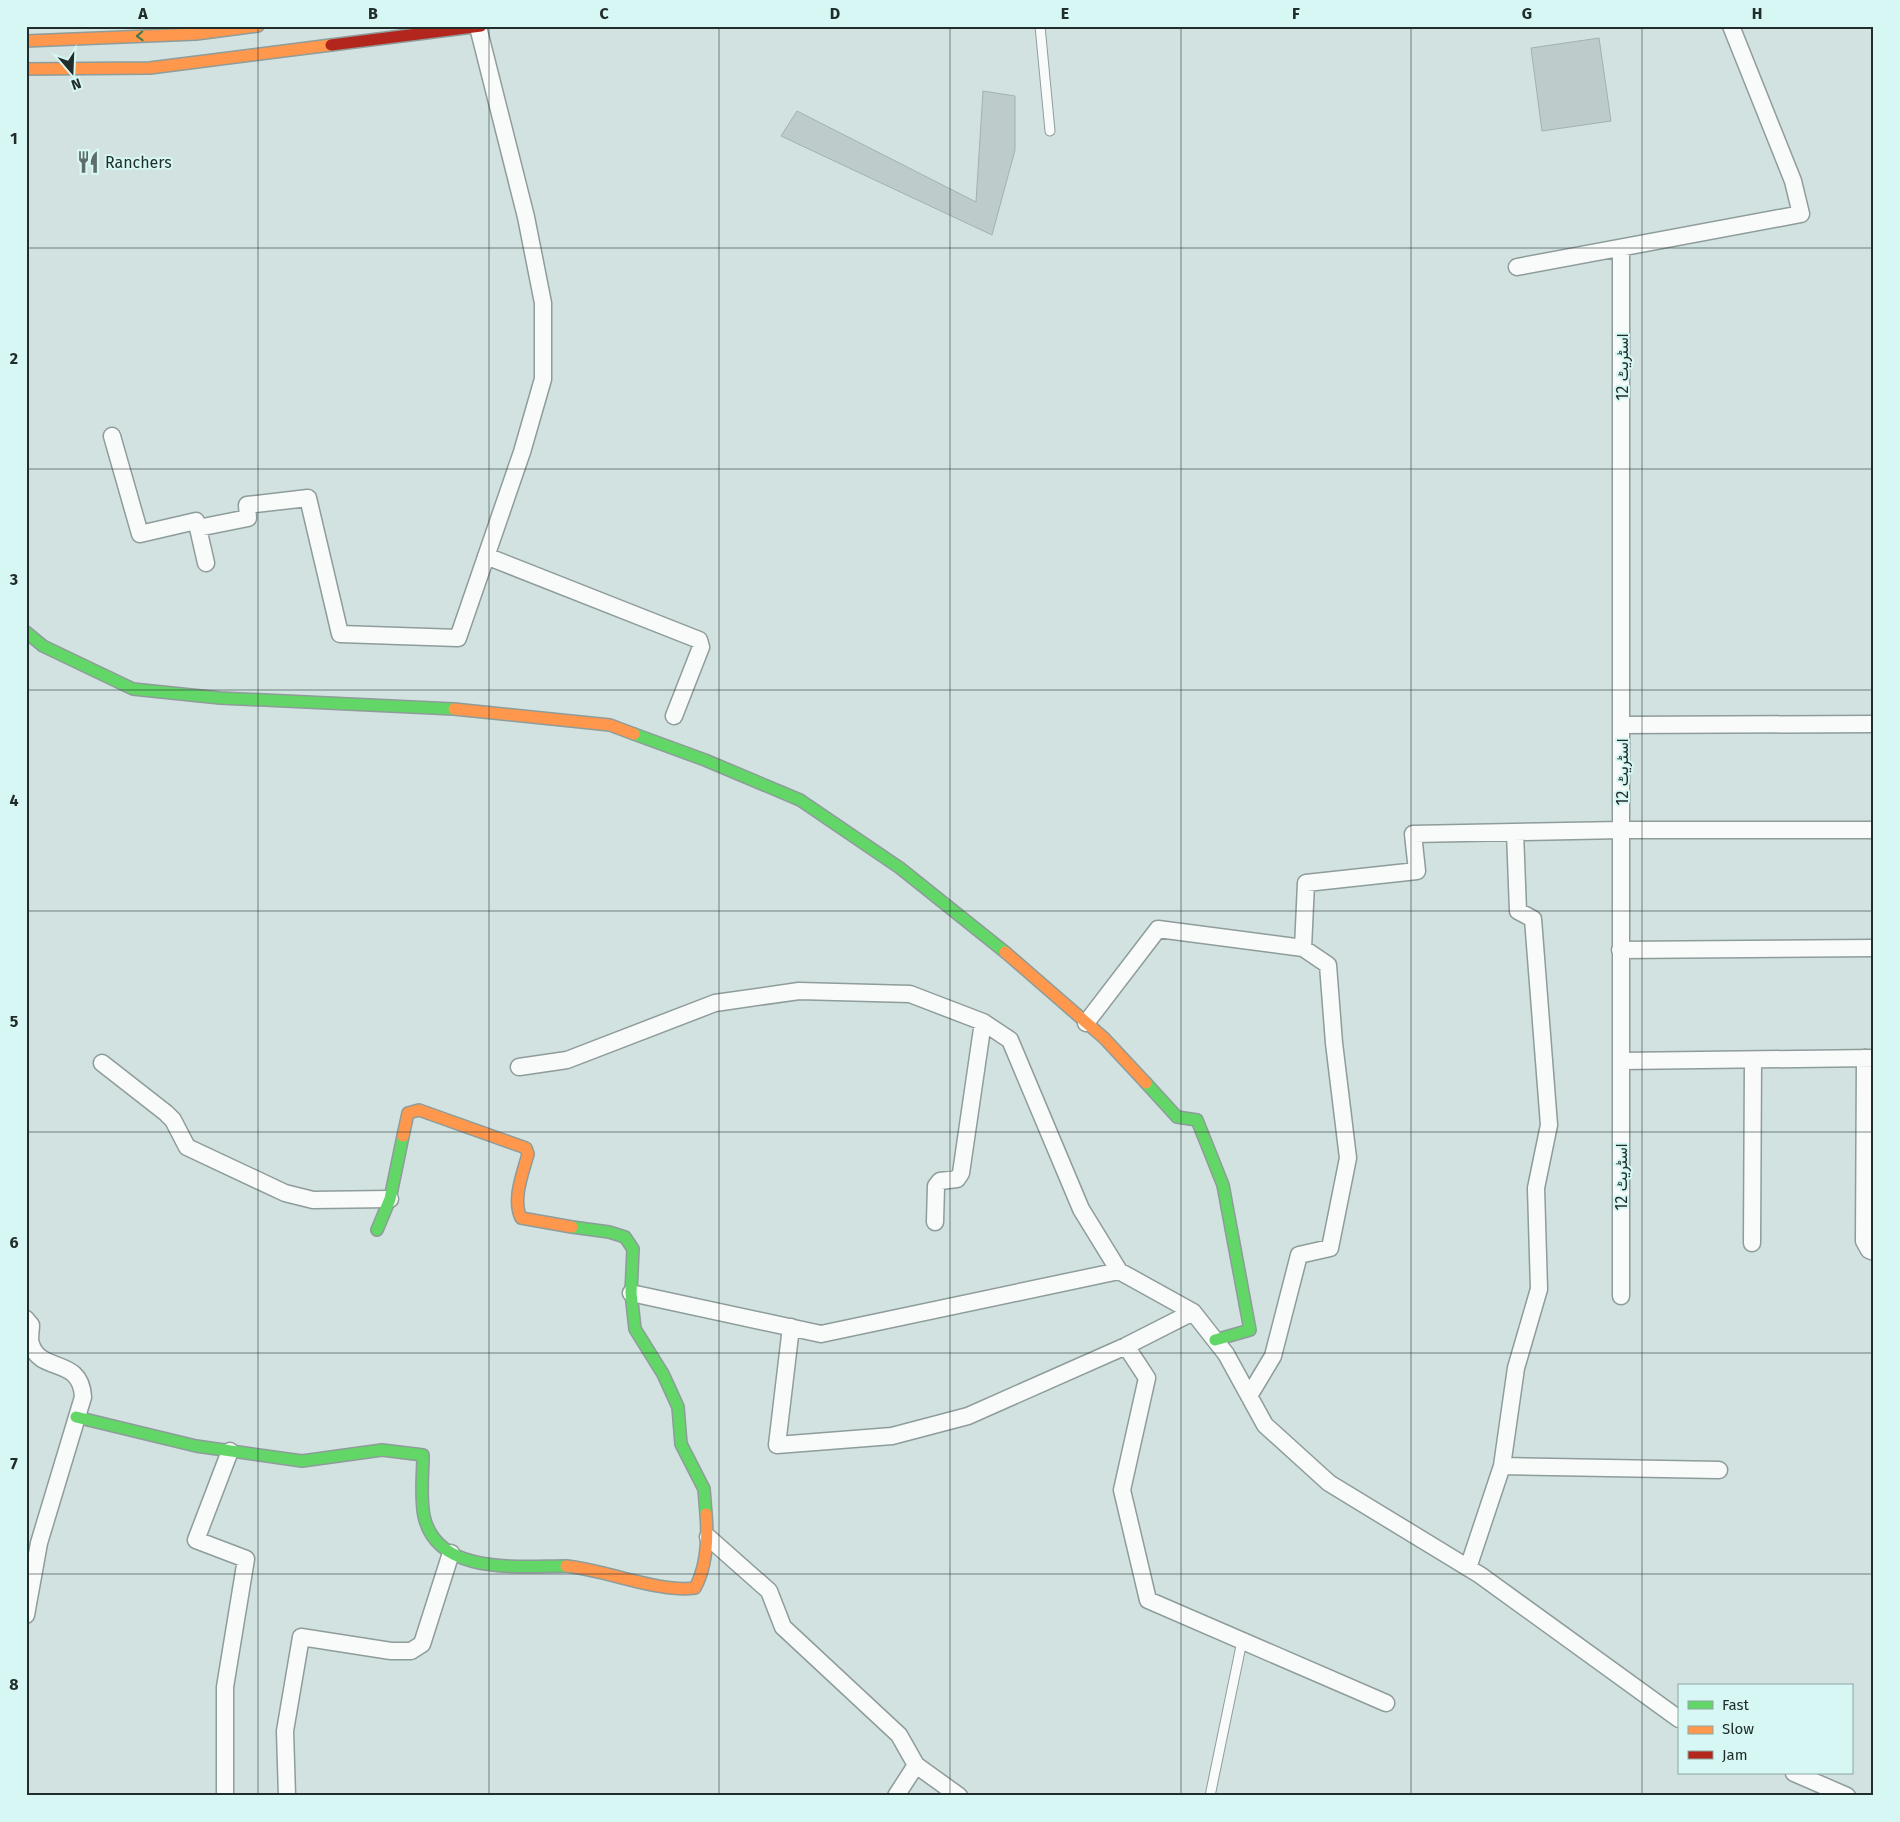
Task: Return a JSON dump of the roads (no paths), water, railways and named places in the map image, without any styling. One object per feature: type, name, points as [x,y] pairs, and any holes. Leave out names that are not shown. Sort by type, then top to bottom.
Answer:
[{"type":"main road","points":[[26,41],[196,34],[258,26]]},
{"type":"main road","points":[[26,69],[150,68],[480,27]]},
{"type":"main road","points":[[26,632],[43,646],[133,689],[220,698],[440,708],[610,726],[697,757],[800,800],[900,868],[976,927],[1104,1038],[1177,1118],[1196,1120],[1223,1185],[1250,1330],[1215,1340]]},
{"type":"main road","points":[[76,1417],[196,1446],[302,1461],[382,1450],[423,1455],[424,1514],[431,1534],[451,1554],[484,1564],[582,1568],[680,1590],[695,1588],[701,1578],[708,1537],[704,1489],[681,1444],[678,1408],[663,1374],[635,1329],[631,1293],[633,1249],[625,1237],[608,1232],[545,1224],[520,1218],[517,1201],[528,1154],[523,1146],[419,1110],[408,1113],[390,1199],[377,1230]]},
{"type":"street","points":[[1517,267],[1622,249],[1800,214],[1793,181],[1731,26]]},
{"type":"street","points":[[198,528],[248,518],[247,505],[308,498],[340,634],[458,638],[522,452],[543,379],[543,303],[526,217],[480,27]]},
{"type":"street","name":"اسٹریٹ 12","points":[[1621,1296],[1622,249]]},
{"type":"street","points":[[112,436],[140,534],[196,521],[206,563]]},
{"type":"street","points":[[486,556],[699,640],[701,647],[674,716]]},
{"type":"street","points":[[1622,725],[1874,724]]},
{"type":"street","points":[[1303,948],[1306,882],[1417,871],[1413,834],[1622,830],[1874,830]]},
{"type":"street","points":[[1468,1568],[1502,1466],[1516,1368],[1539,1289],[1536,1188],[1549,1125],[1533,919],[1518,911],[1516,832]]},
{"type":"street","points":[[1086,1023],[1158,929],[1303,948],[1328,965],[1334,1043],[1348,1158],[1330,1248],[1299,1255],[1273,1356],[1249,1396]]},
{"type":"street","points":[[1620,950],[1874,948]]},
{"type":"street","points":[[519,1067],[567,1060],[715,1003],[799,991],[910,994],[983,1022],[1010,1040],[1081,1209],[1119,1271],[1193,1312],[1226,1354],[1265,1425],[1329,1484],[1468,1568],[1678,1718]]},
{"type":"street","points":[[935,1222],[936,1186],[940,1180],[957,1179],[961,1173],[983,1022]]},
{"type":"street","points":[[1621,1061],[1870,1058],[1864,1241],[1869,1250],[1874,1252]]},
{"type":"street","points":[[1752,1243],[1753,1060]]},
{"type":"street","points":[[102,1063],[173,1120],[186,1147],[260,1182],[285,1193],[313,1200],[390,1199]]},
{"type":"street","points":[[631,1293],[822,1334],[1119,1271]]},
{"type":"street","points":[[791,1327],[777,1445],[892,1436],[968,1416],[1126,1346],[1193,1312]]},
{"type":"street","points":[[26,1319],[31,1324],[30,1344],[36,1353],[44,1360],[75,1373],[82,1386],[83,1397],[39,1543],[26,1615]]},
{"type":"street","points":[[1126,1346],[1146,1378],[1122,1490],[1148,1600],[1386,1703]]},
{"type":"street","points":[[225,1796],[225,1687],[246,1559],[196,1540],[230,1451]]},
{"type":"street","points":[[1502,1466],[1719,1470]]},
{"type":"street","points":[[708,1537],[769,1591],[783,1627],[899,1734],[916,1765],[958,1796]]},
{"type":"street","points":[[287,1796],[285,1731],[301,1637],[391,1651],[411,1651],[422,1644],[451,1554]]},
{"type":"street","points":[[896,1796],[916,1765]]},
{"type":"street","points":[[1796,1774],[1847,1796]]},
{"type":"lane","points":[[1040,26],[1050,131]]},
{"type":"lane","points":[[1210,1796],[1242,1641]]},
{"type":"place","name":"Ranchers","points":[[88,162]]}]
